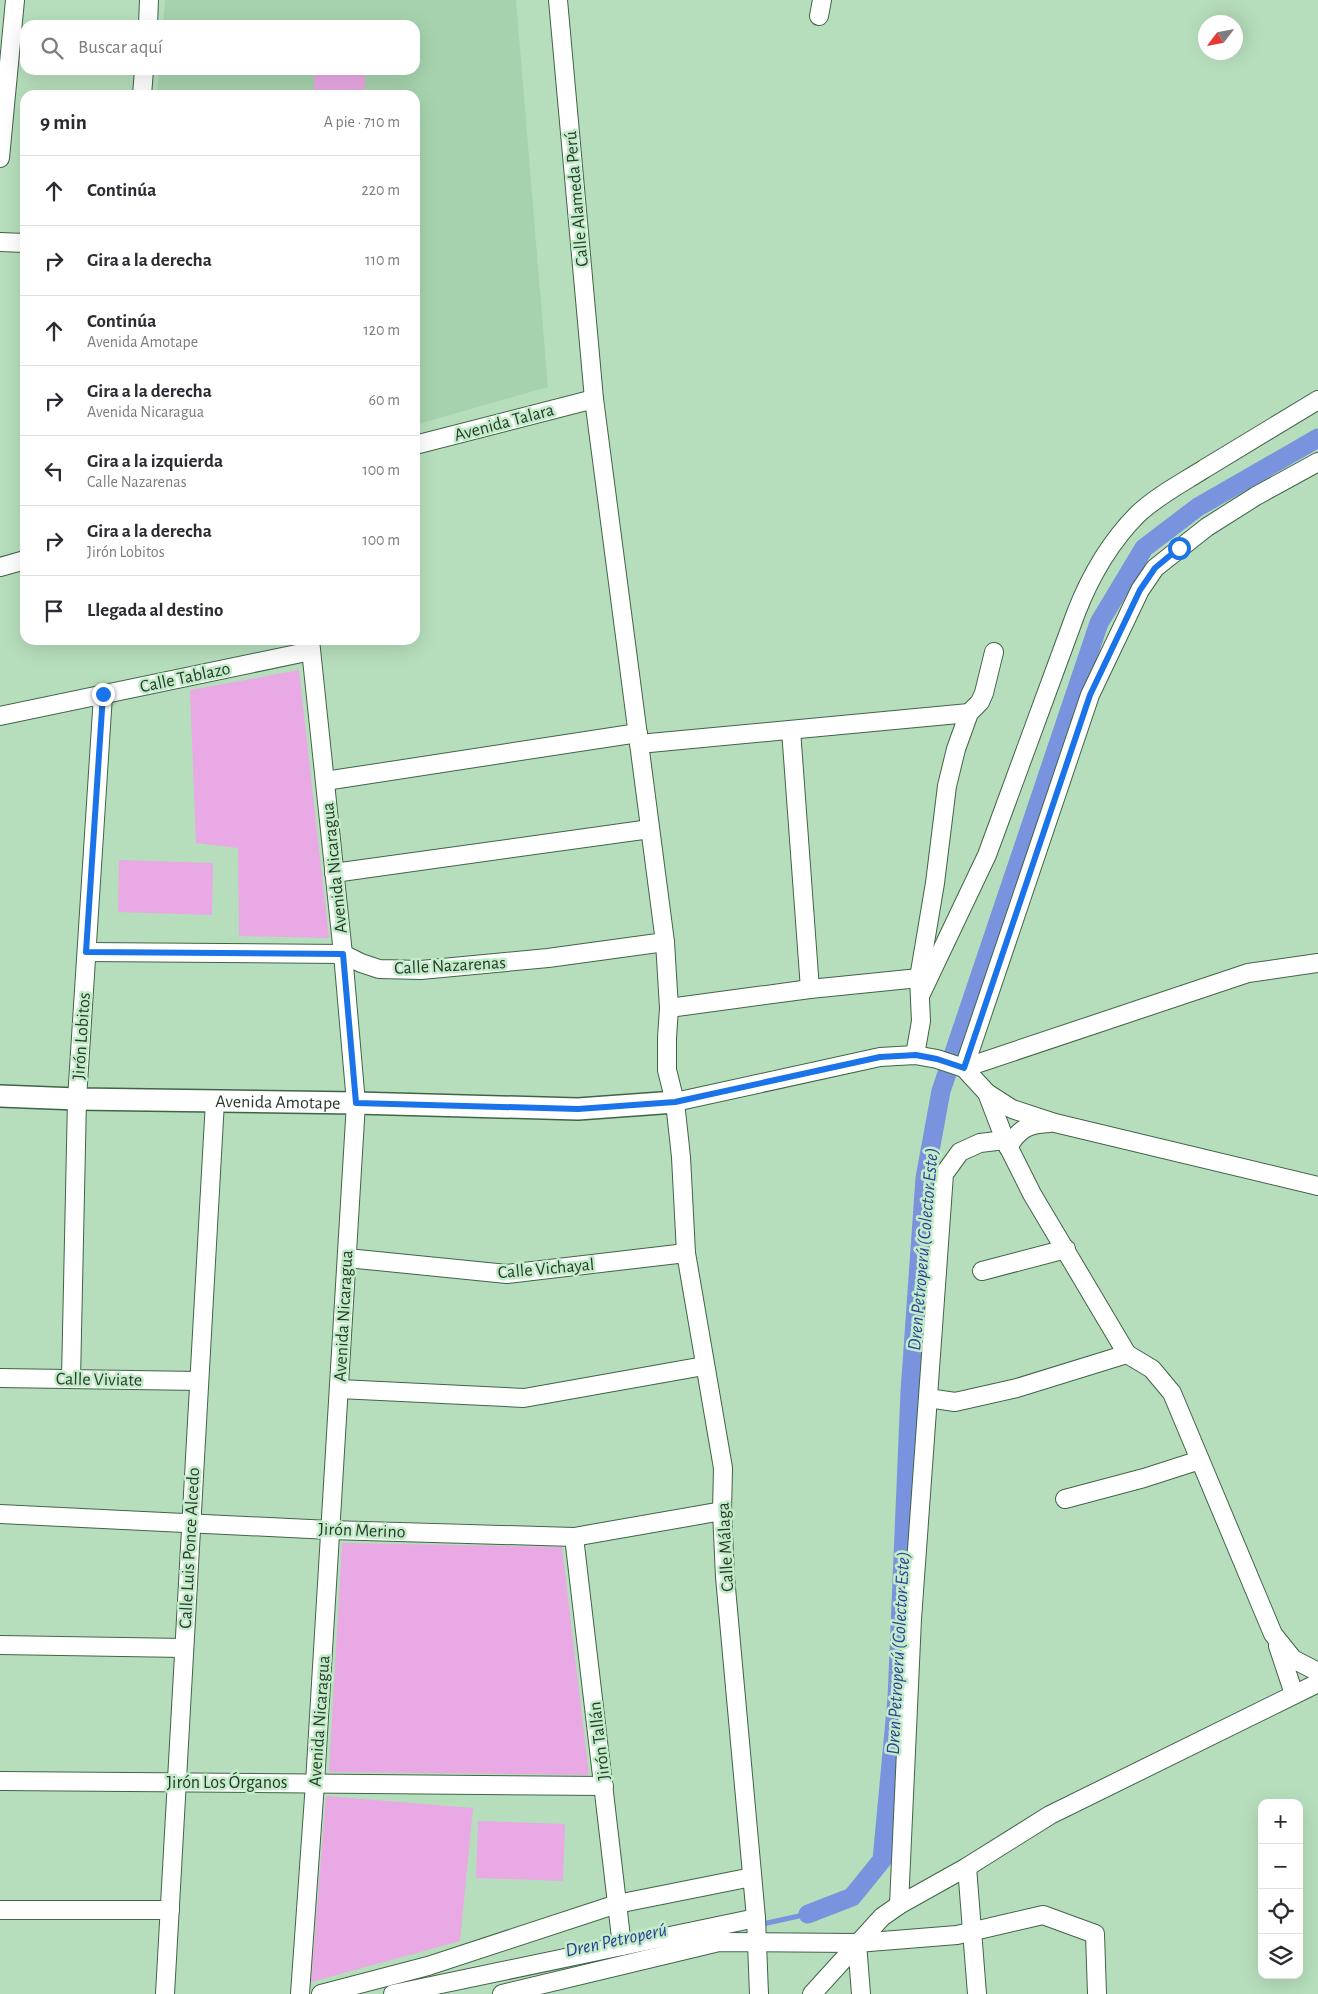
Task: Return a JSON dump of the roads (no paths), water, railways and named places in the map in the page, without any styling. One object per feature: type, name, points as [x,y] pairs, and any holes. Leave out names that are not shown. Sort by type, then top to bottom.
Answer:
[{"type":"street","points":[[0,158],[14,0]]},
{"type":"street","points":[[148,20],[150,0]]},
{"type":"street","name":"Calle Alameda Perú","points":[[558,0],[594,399],[638,738]]},
{"type":"street","points":[[142,90],[144,75]]},
{"type":"street","points":[[0,242],[20,243]]},
{"type":"street","name":"Avenida Talara","points":[[420,444],[594,399]]},
{"type":"street","points":[[920,996],[987,855],[1079,606],[1088,584],[1103,559],[1139,514],[1164,494],[1318,400]]},
{"type":"street","points":[[964,1068],[1090,695],[1140,590],[1155,568],[1206,527],[1256,496],[1318,462]]},
{"type":"street","points":[[0,567],[20,561]]},
{"type":"street","name":"Calle Tablazo","points":[[0,716],[311,645]]},
{"type":"street","name":"Avenida Nicaragua","points":[[300,1994],[315,1783],[356,1103],[343,954],[311,645]]},
{"type":"street","points":[[916,1055],[921,1020],[919,978],[935,883],[947,786],[956,750],[969,713],[980,702],[984,693],[994,652]]},
{"type":"street","name":"Jirón Lobitos","points":[[71,1379],[77,1099],[103,694]]},
{"type":"street","points":[[325,781],[638,738],[791,730],[969,713]]},
{"type":"street","points":[[791,730],[810,990]]},
{"type":"street","name":"Calle Málaga","points":[[638,738],[665,942],[670,1008],[667,1038],[667,1070],[675,1102],[681,1157],[686,1254],[723,1468],[722,1511],[725,1577],[756,1918],[759,1994]]},
{"type":"street","points":[[334,873],[650,829]]},
{"type":"street","name":"Calle Nazarenas","points":[[86,952],[343,954],[379,969],[421,970],[548,958],[665,942]]},
{"type":"street","points":[[964,1068],[1248,972],[1318,963]]},
{"type":"street","points":[[670,1008],[919,978]]},
{"type":"street","points":[[675,1102],[880,1057],[916,1055],[937,1059],[964,1068],[987,1093],[1012,1109],[1055,1123],[1318,1186]]},
{"type":"street","points":[[987,1093],[1007,1144],[1032,1194],[1127,1354],[1152,1369],[1172,1393],[1274,1634],[1294,1694]]},
{"type":"street","name":"Avenida Amotape","points":[[0,1096],[578,1109],[675,1102]]},
{"type":"street","name":"Calle Luis Ponce Alcedo","points":[[165,1994],[215,1101]]},
{"type":"street","points":[[899,1905],[912,1619],[944,1174],[960,1152],[980,1143],[1007,1144],[1024,1128],[1034,1124],[1055,1123]]},
{"type":"street","points":[[982,1271],[1066,1249]]},
{"type":"street","name":"Calle Vichayal","points":[[347,1258],[507,1274],[686,1254]]},
{"type":"street","points":[[928,1398],[955,1402],[1017,1388],[1127,1354]]},
{"type":"street","points":[[339,1389],[524,1398],[704,1366]]},
{"type":"street","name":"Calle Viviate","points":[[0,1378],[199,1381]]},
{"type":"street","points":[[1065,1499],[1144,1478],[1200,1460]]},
{"type":"street","name":"Jirón Merino","points":[[0,1514],[330,1530],[574,1537],[722,1511]]},
{"type":"street","name":"Jirón Tallán","points":[[574,1537],[622,1946]]},
{"type":"street","points":[[1274,1634],[1293,1659],[1318,1672]]},
{"type":"street","points":[[0,1645],[184,1648]]},
{"type":"street","points":[[812,1994],[882,1917],[899,1905],[967,1867],[1050,1815],[1318,1683]]},
{"type":"street","name":"Jirón Los Órganos","points":[[0,1781],[604,1786]]},
{"type":"street","points":[[967,1867],[977,1994]]},
{"type":"street","points":[[321,1994],[428,1966],[617,1904],[752,1877]]},
{"type":"street","points":[[0,1910],[170,1910]]},
{"type":"street","points":[[502,1994],[718,1942],[857,1943],[957,1935],[1042,1915],[1095,1934],[1097,1994]]},
{"type":"street","points":[[393,1994],[440,1989],[622,1946],[756,1918]]},
{"type":"street","points":[[857,1943],[861,1994]]},
{"type":"waterway","name":"Dren Petroperú (Colector Este)","points":[[808,1914],[852,1897],[882,1860],[897,1699],[910,1392],[925,1178],[941,1091],[1099,623],[1144,548],[1198,507],[1318,438]]},
{"type":"waterway","name":"Dren Petroperú","points":[[758,1925],[808,1914]]}]
